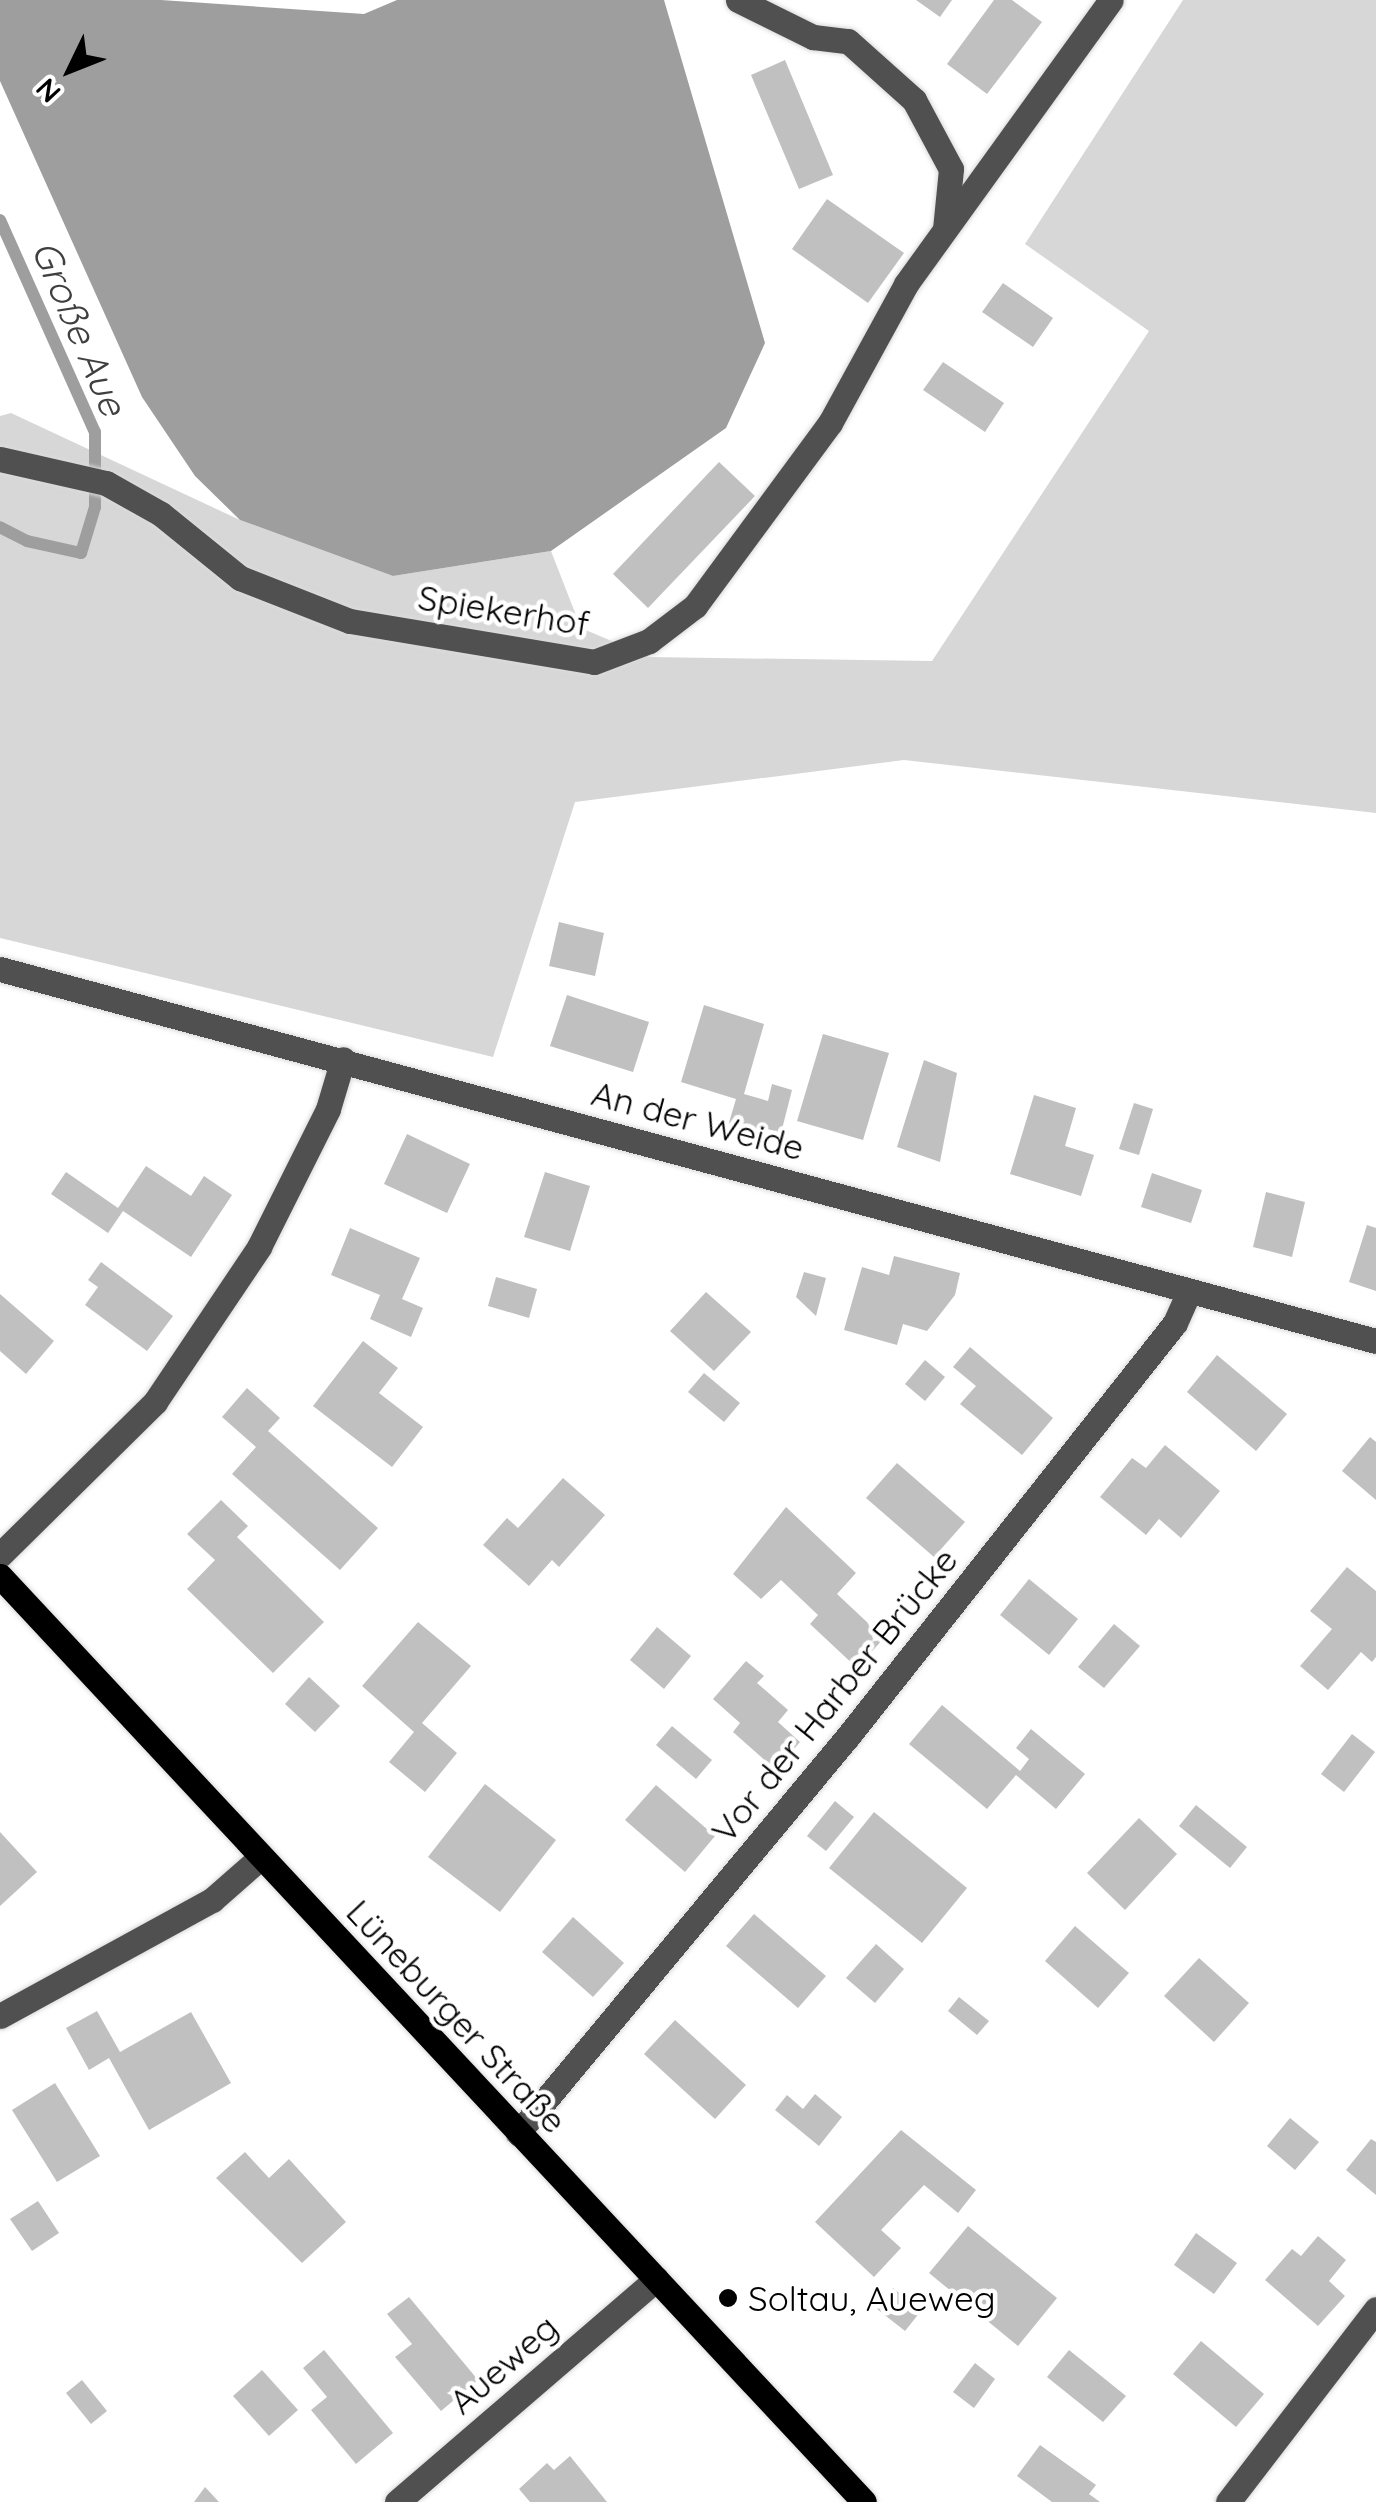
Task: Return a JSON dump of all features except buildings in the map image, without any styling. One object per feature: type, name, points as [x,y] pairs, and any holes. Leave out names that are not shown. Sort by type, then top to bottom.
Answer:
[{"type":"main road","name":"Lüneburger Straße","points":[[0,1576],[864,2502]]},
{"type":"street","points":[[738,0],[813,37],[848,41],[914,100],[951,169],[944,234]]},
{"type":"street","name":"Spiekerhof","points":[[0,459],[78,474],[106,484],[161,514],[240,578],[350,621],[594,662],[649,641],[695,606],[830,423],[906,284],[1112,0]]},
{"type":"street","name":"An der Weide","points":[[0,970],[343,1059],[1376,1341]]},
{"type":"street","points":[[0,1555],[155,1402],[260,1248],[328,1109],[343,1059]]},
{"type":"street","name":"Vor der Harber Brücke","points":[[518,2133],[848,1736],[1175,1323],[1189,1290]]},
{"type":"street","points":[[0,2016],[212,1900],[261,1857]]},
{"type":"street","name":"Aueweg","points":[[397,2502],[656,2280]]},
{"type":"street","points":[[1228,2502],[1376,2308]]},
{"type":"shaded area","points":[[0,0],[161,0],[364,14],[397,0],[664,0],[765,343],[726,428],[551,551],[393,576],[240,520],[195,476],[142,397],[0,81]]},
{"type":"shaded area","points":[[1183,0],[1376,0],[1376,813],[904,760],[575,802],[493,1057],[0,938],[0,416],[11,413],[240,520],[393,576],[551,551],[581,628],[649,657],[932,661],[1149,331],[1025,244]]},
{"type":"waterway","name":"Große Aue","points":[[0,220],[95,432],[95,507],[81,553],[27,541],[0,527]]},
{"type":"place","name":"Soltau, Aueweg","points":[[728,2298]]}]
